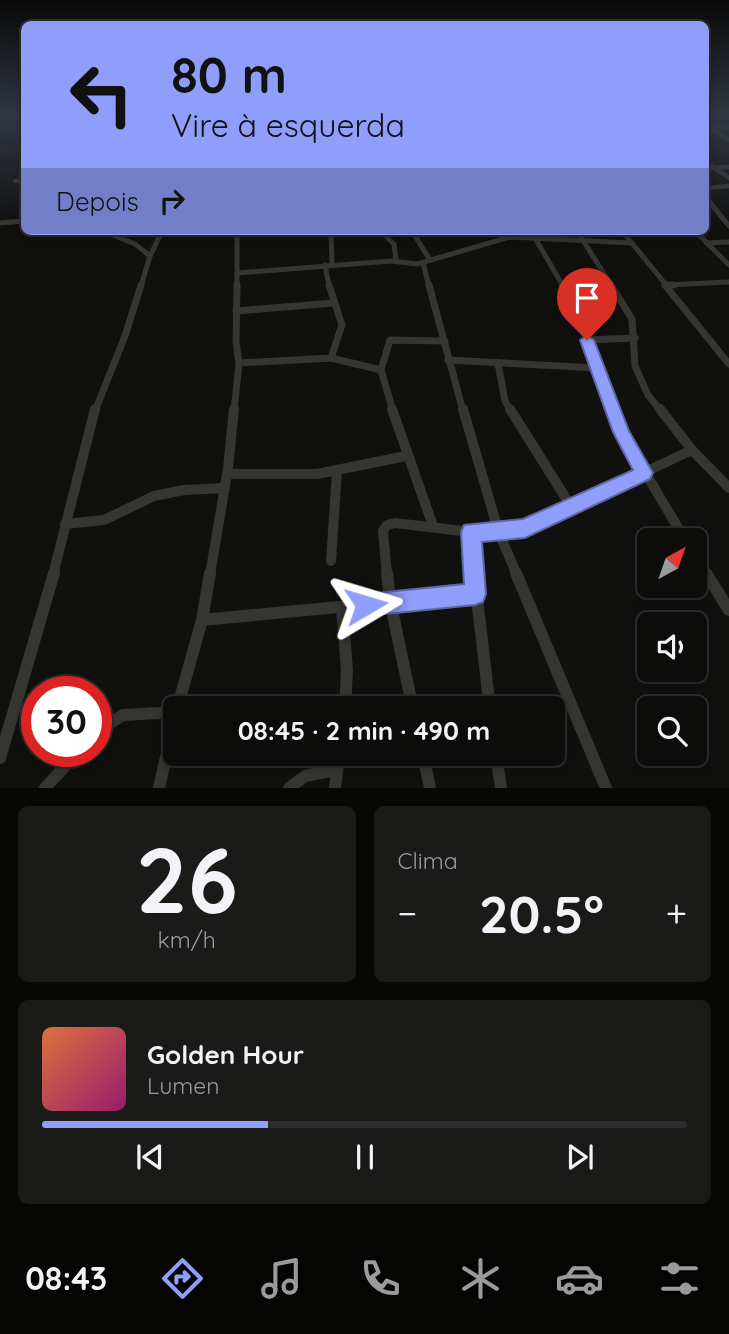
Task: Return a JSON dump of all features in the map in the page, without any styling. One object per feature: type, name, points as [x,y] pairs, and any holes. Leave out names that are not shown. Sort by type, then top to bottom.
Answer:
[{"type":"street","points":[[709,164],[729,178]]},
{"type":"street","points":[[709,168],[729,167]]},
{"type":"street","points":[[15,181],[21,181]]},
{"type":"street","points":[[709,188],[729,186]]},
{"type":"street","points":[[709,201],[729,226]]},
{"type":"street","points":[[0,223],[21,221]]},
{"type":"street","points":[[113,235],[135,244],[150,256]]},
{"type":"street","points":[[0,758],[46,609],[93,415],[125,336],[150,256],[160,235]]},
{"type":"street","points":[[181,696],[202,620],[228,474],[239,363],[236,311],[237,235]]},
{"type":"street","points":[[331,235],[329,264],[341,330],[331,358]]},
{"type":"street","points":[[384,235],[394,244],[396,260]]},
{"type":"street","points":[[414,235],[427,261],[448,360],[499,533],[561,675],[606,788]]},
{"type":"street","points":[[237,273],[329,264],[427,261],[501,235]]},
{"type":"street","points":[[533,235],[562,284],[587,340],[621,432],[678,528]]},
{"type":"street","points":[[555,235],[632,243]]},
{"type":"street","points":[[579,235],[632,319],[635,366],[648,396],[692,450],[729,488]]},
{"type":"street","points":[[625,235],[729,364]]},
{"type":"street","points":[[699,235],[729,265]]},
{"type":"street","points":[[706,243],[729,242]]},
{"type":"street","points":[[562,284],[608,280]]},
{"type":"street","points":[[665,285],[729,282]]},
{"type":"street","points":[[236,311],[334,303]]},
{"type":"street","points":[[587,340],[635,338]]},
{"type":"street","points":[[433,526],[406,456],[381,370],[390,340],[444,341]]},
{"type":"street","points":[[239,363],[331,358],[381,370]]},
{"type":"street","points":[[448,360],[597,368]]},
{"type":"street","points":[[498,363],[505,401],[572,508]]},
{"type":"street","points":[[410,696],[390,601],[383,531],[387,525],[395,523],[499,533],[525,528],[692,450]]},
{"type":"street","points":[[228,474],[287,476],[337,471],[406,456]]},
{"type":"street","points":[[331,561],[337,471]]},
{"type":"street","points":[[65,524],[104,520],[154,496],[184,490],[225,488]]},
{"type":"street","points":[[471,532],[475,594],[488,696]]},
{"type":"street","points":[[707,574],[729,610]]},
{"type":"street","points":[[202,620],[475,594]]},
{"type":"street","points":[[342,608],[347,670],[346,696]]},
{"type":"street","points":[[112,718],[118,713],[163,713]]},
{"type":"street","points":[[159,788],[164,766]]},
{"type":"street","points":[[335,788],[337,766]]},
{"type":"street","points":[[425,766],[430,788]]},
{"type":"street","points":[[498,766],[501,788]]},
{"type":"street","points":[[45,788],[64,767]]},
{"type":"street","points":[[289,788],[305,776],[336,770]]},
{"type":"route","points":[[366,605],[475,594],[471,532],[499,533],[525,528],[644,473],[621,432],[587,340]]}]
